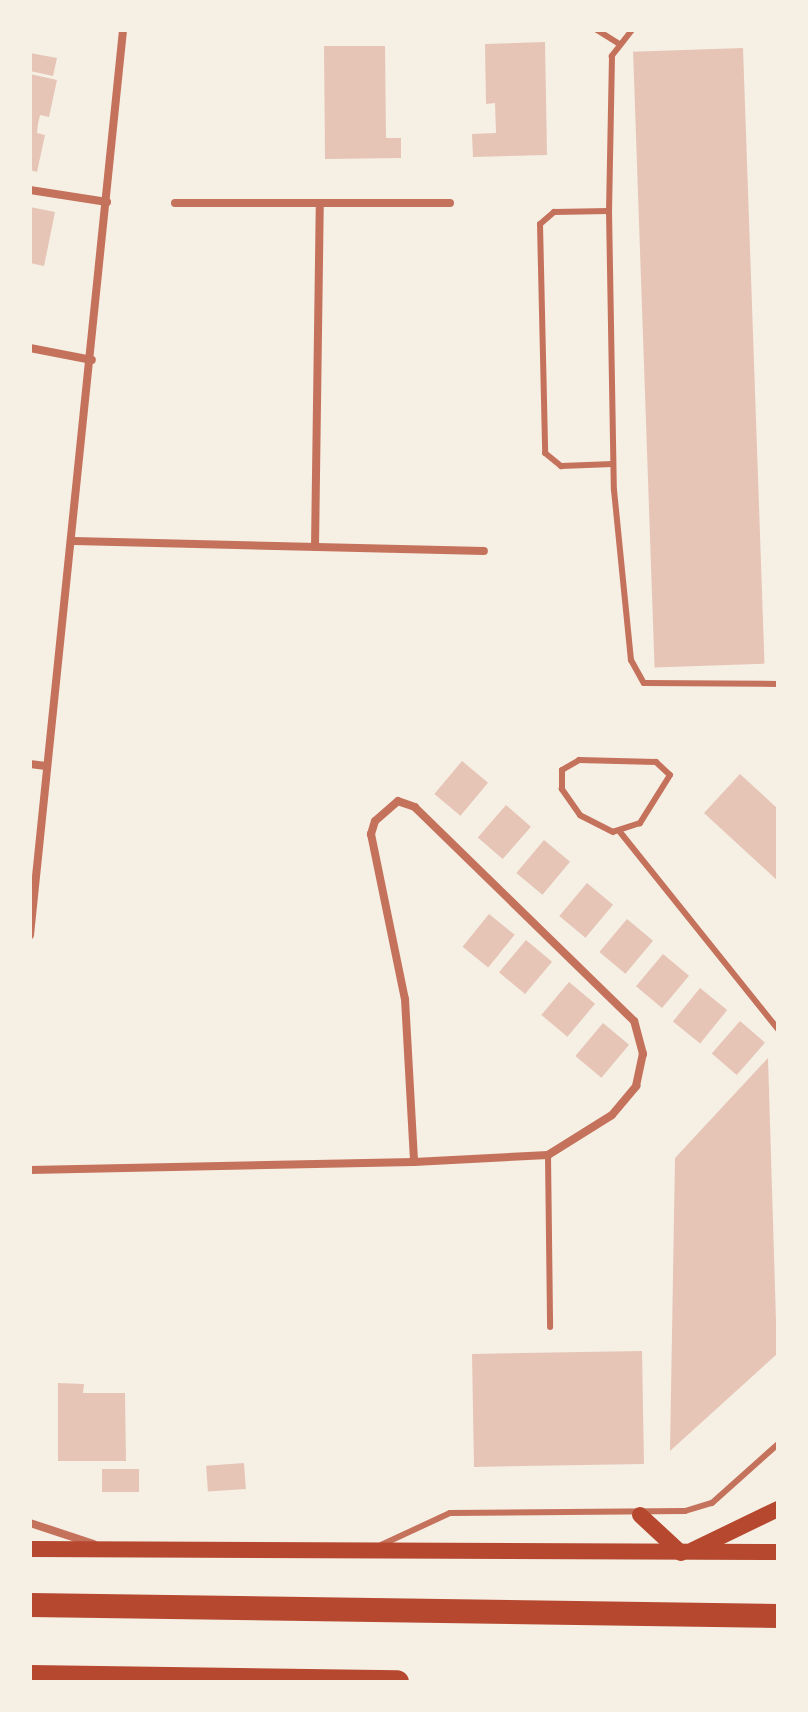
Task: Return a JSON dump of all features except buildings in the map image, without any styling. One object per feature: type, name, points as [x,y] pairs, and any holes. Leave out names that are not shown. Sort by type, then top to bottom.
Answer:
[{"type":"highway","points":[[30,1605],[778,1616]]},
{"type":"highway","points":[[30,1677],[397,1682]]},
{"type":"main road","points":[[684,1553],[778,1509]]},
{"type":"main road","points":[[640,1515],[684,1553]]},
{"type":"main road","points":[[30,1549],[778,1552]]},
{"type":"street","points":[[30,935],[46,766],[74,541],[123,30]]},
{"type":"street","points":[[30,190],[107,202]]},
{"type":"street","points":[[175,203],[450,203]]},
{"type":"street","points":[[315,547],[320,204]]},
{"type":"street","points":[[30,348],[92,360]]},
{"type":"street","points":[[74,541],[484,551]]},
{"type":"street","points":[[30,764],[46,766]]},
{"type":"street","points":[[30,1170],[414,1162],[548,1155],[585,1135],[636,1086],[643,1054],[634,1021],[415,807],[398,801],[375,821],[371,834],[405,999],[414,1162]]},
{"type":"street","points":[[30,1523],[114,1549]]},
{"type":"lane","points":[[597,30],[618,43]]},
{"type":"lane","points":[[632,30],[618,43],[612,56],[609,211],[613,464],[635,674],[644,683],[671,686],[778,684]]},
{"type":"lane","points":[[609,211],[547,213],[541,239],[545,453],[561,466],[613,464]]},
{"type":"lane","points":[[620,832],[640,823],[659,801],[669,782],[668,768],[656,762],[570,763],[560,779],[574,810],[606,830],[620,832],[778,1029]]},
{"type":"lane","points":[[548,1155],[550,1327]]},
{"type":"lane","points":[[373,1549],[450,1513],[640,1515],[712,1503],[778,1444]]}]
